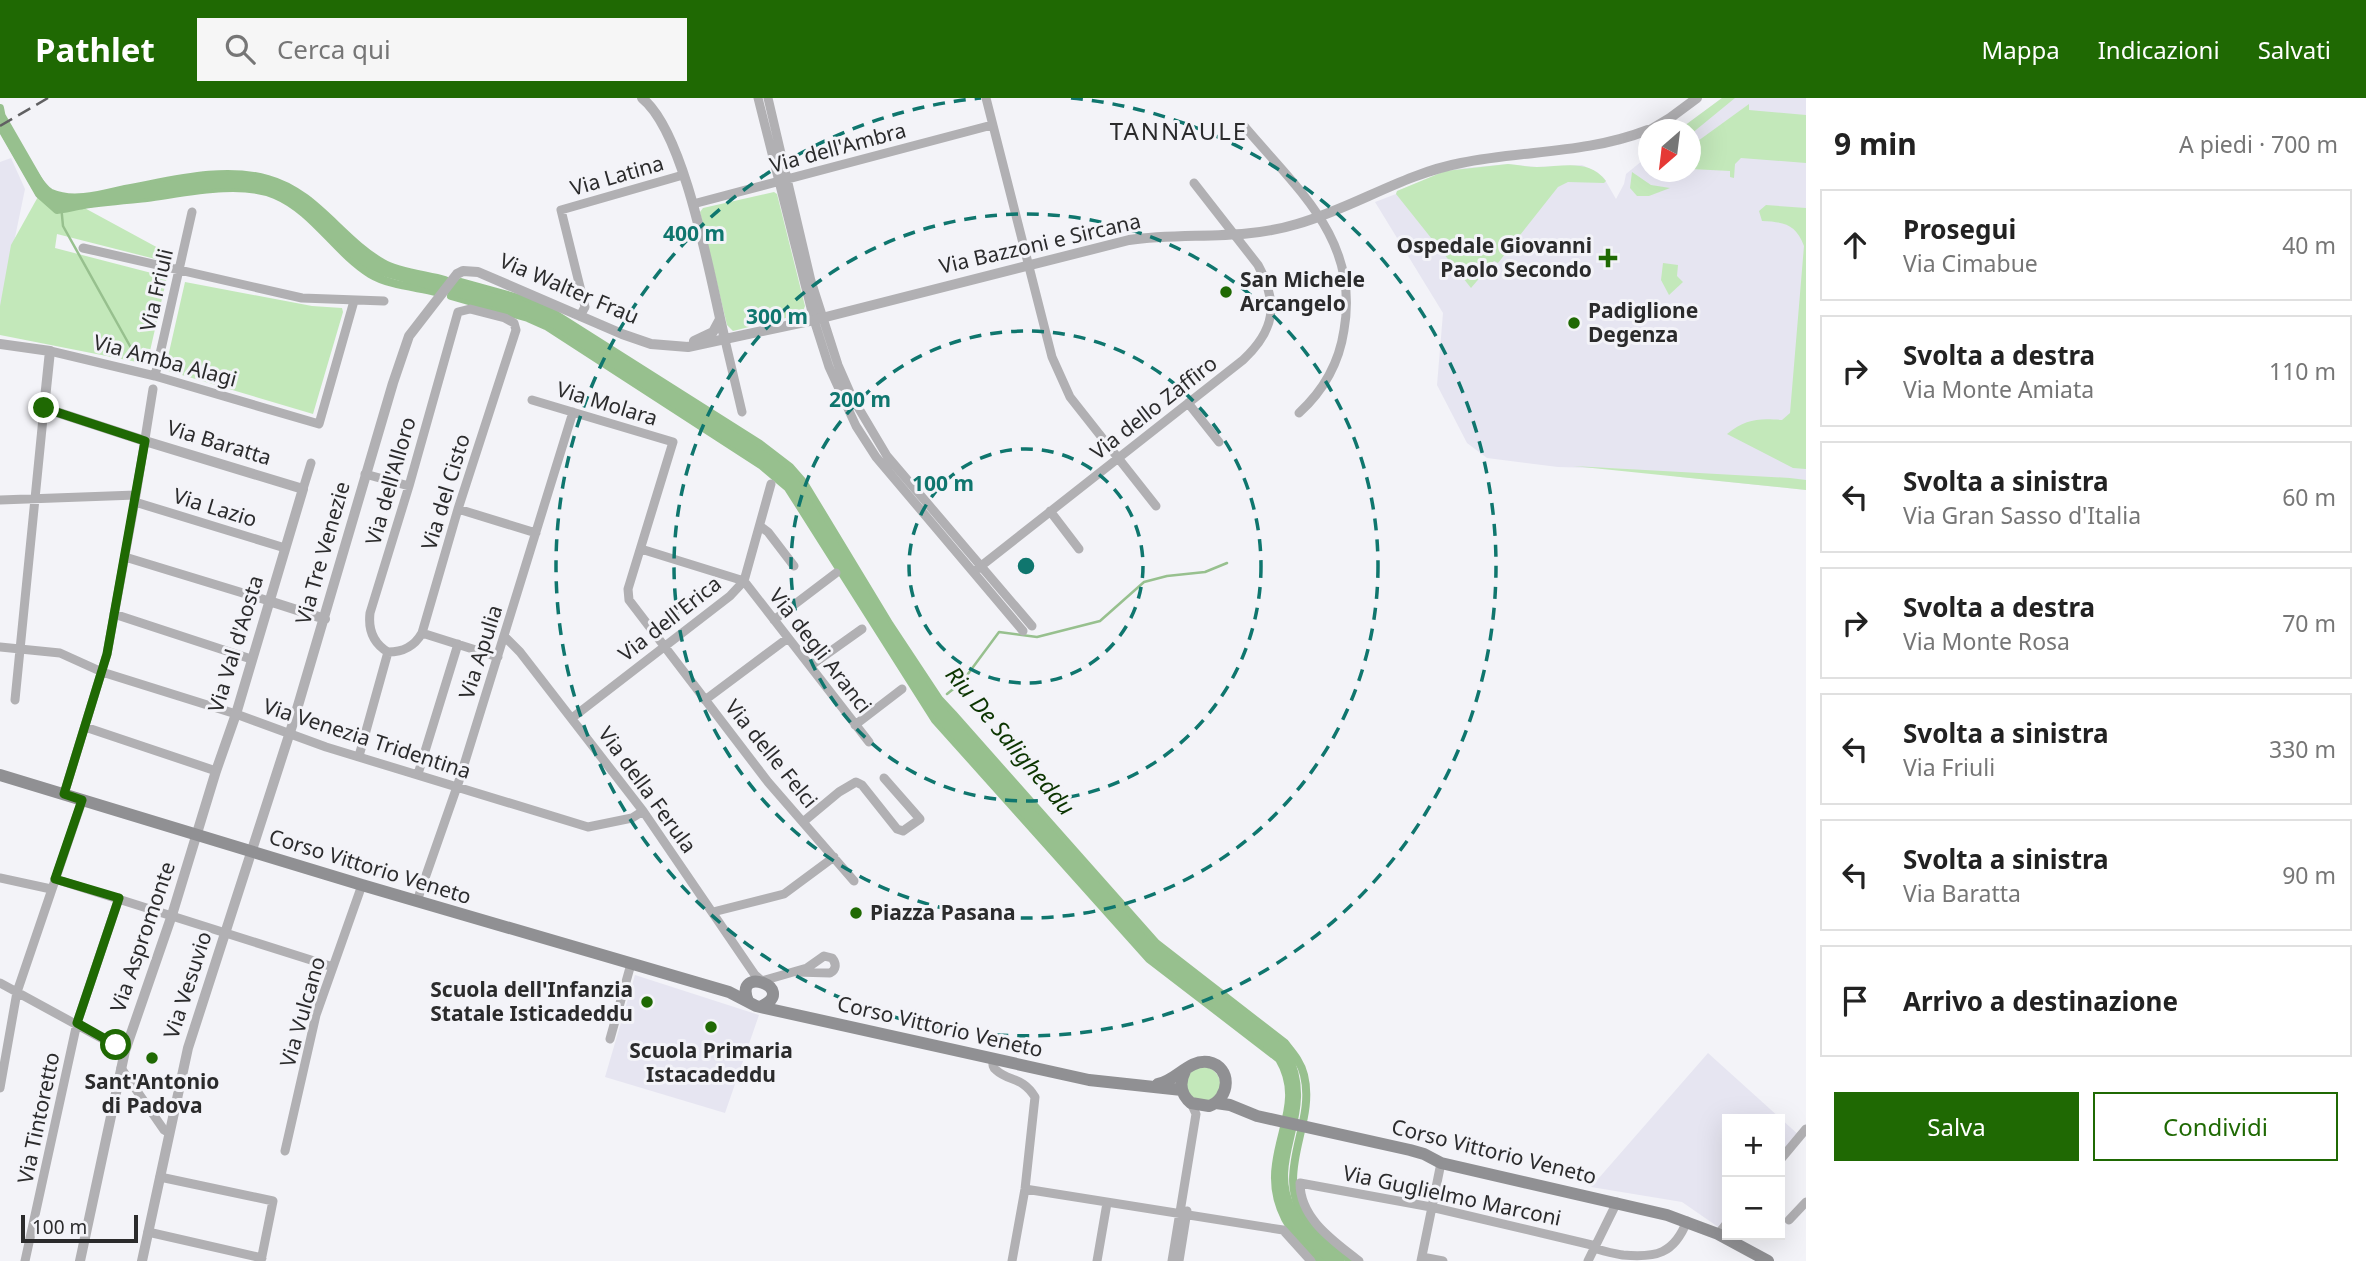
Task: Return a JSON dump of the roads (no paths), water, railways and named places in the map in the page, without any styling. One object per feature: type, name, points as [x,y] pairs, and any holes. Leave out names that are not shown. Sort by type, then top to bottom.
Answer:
[{"type":"main road","name":"Corso Vittorio Veneto","points":[[0,775],[251,852],[729,992],[758,987],[783,1005],[805,1016]]},
{"type":"main road","name":"Corso Vittorio Veneto","points":[[758,987],[768,1002],[762,1006],[1102,1082],[1182,1090]]},
{"type":"main road","points":[[1226,1088],[1212,1105],[1191,1103],[1182,1090],[1182,1077],[1185,1071],[1197,1063],[1212,1063],[1223,1073],[1232,1100],[1244,1111]]},
{"type":"main road","name":"Corso Vittorio Veneto","points":[[1150,1085],[1172,1081],[1185,1071]]},
{"type":"main road","name":"Corso Vittorio Veneto","points":[[1212,1105],[1409,1150],[1441,1163],[1617,1202],[1687,1221],[1768,1261]]},
{"type":"street","points":[[645,98],[665,126],[683,175],[743,412]]},
{"type":"street","points":[[758,98],[784,181],[811,281],[818,318],[867,426],[887,456],[1023,631]]},
{"type":"street","points":[[768,98],[784,181]]},
{"type":"street","points":[[986,98],[992,125],[1009,173],[1052,357],[1060,378],[1070,397],[1156,506]]},
{"type":"street","name":"Via Bazzoni e Sircana","points":[[1668,119],[1696,98]]},
{"type":"street","name":"Via dell'Ambra","points":[[692,204],[992,125]]},
{"type":"street","points":[[1244,126],[1320,217],[1334,240],[1346,277],[1346,320],[1335,363],[1316,397],[1298,413]]},
{"type":"street","name":"Via Bazzoni e Sircana","points":[[725,340],[1129,240],[1270,231],[1320,217],[1426,172],[1483,159],[1601,146],[1638,134]]},
{"type":"street","name":"Via Latina","points":[[580,316],[585,307],[561,210],[683,175]]},
{"type":"street","name":"Via dello Zaffiro","points":[[976,570],[1188,403],[1256,347],[1265,335],[1270,320],[1271,293],[1267,281],[1258,265],[1194,183]]},
{"type":"street","name":"Via Friuli","points":[[155,376],[192,212]]},
{"type":"street","points":[[83,248],[302,298],[384,301]]},
{"type":"street","name":"Via Walter Frau","points":[[454,278],[463,271],[478,272],[651,344],[671,348],[725,340]]},
{"type":"street","name":"Via Tre Venezie","points":[[251,852],[325,619],[365,474],[409,336],[454,278]]},
{"type":"street","name":"Via Amba Alagi","points":[[0,344],[50,351],[155,376],[318,424],[354,300]]},
{"type":"street","name":"Via del Cisto","points":[[422,634],[458,509],[516,330],[514,323],[505,318],[470,309],[458,312]]},
{"type":"street","name":"Via dell'Alloro","points":[[388,652],[375,641],[368,624],[370,613],[458,312]]},
{"type":"street","points":[[671,348],[704,338],[713,332],[720,318]]},
{"type":"street","points":[[15,700],[50,351]]},
{"type":"street","points":[[64,794],[102,672],[136,499],[153,389]]},
{"type":"street","name":"Via Molara","points":[[532,400],[673,442]]},
{"type":"street","points":[[1188,403],[1219,442]]},
{"type":"street","name":"Via Baratta","points":[[44,408],[303,489]]},
{"type":"street","name":"Via Apulia","points":[[416,901],[457,786],[505,637],[573,412]]},
{"type":"street","name":"Via delle Felci","points":[[673,442],[628,589],[629,600],[768,782],[854,881]]},
{"type":"street","name":"Via Val d'Aosta","points":[[197,835],[312,463]]},
{"type":"street","points":[[365,474],[409,486]]},
{"type":"street","name":"Via dell'Erica","points":[[572,718],[730,596],[744,581],[771,484]]},
{"type":"street","name":"Via Lazio","points":[[0,500],[136,499],[285,548]]},
{"type":"street","points":[[458,509],[536,533]]},
{"type":"street","points":[[1050,511],[1079,549]]},
{"type":"street","points":[[760,526],[768,532],[794,566]]},
{"type":"street","points":[[641,549],[744,581]]},
{"type":"street","points":[[125,557],[325,619]]},
{"type":"street","points":[[976,570],[1032,626]]},
{"type":"street","points":[[774,620],[836,573]]},
{"type":"street","name":"Via degli Aranci","points":[[744,581],[869,742]]},
{"type":"street","points":[[114,614],[251,659]]},
{"type":"street","points":[[810,666],[862,629]]},
{"type":"street","points":[[359,756],[388,652],[404,650],[418,641],[422,634],[498,657]]},
{"type":"street","name":"Via della Ferula","points":[[505,637],[520,652],[643,811],[713,912],[758,987]]},
{"type":"street","points":[[705,701],[788,638]]},
{"type":"street","points":[[418,774],[458,644]]},
{"type":"street","name":"Via Venezia Tridentina","points":[[0,647],[60,653],[102,672],[289,734],[588,827],[632,818],[643,811]]},
{"type":"street","points":[[855,725],[902,689]]},
{"type":"street","points":[[85,727],[216,771]]},
{"type":"street","points":[[803,822],[851,782],[856,782],[862,785],[897,829],[903,831],[920,819],[884,778]]},
{"type":"street","points":[[0,1088],[17,992],[82,800]]},
{"type":"street","name":"Via Aspromonte","points":[[80,1261],[125,1051],[197,835]]},
{"type":"street","name":"Via Vesuvio","points":[[142,1261],[188,1048],[251,852]]},
{"type":"street","points":[[713,912],[783,894],[834,857]]},
{"type":"street","points":[[0,878],[51,889]]},
{"type":"street","points":[[55,879],[333,967]]},
{"type":"street","name":"Via Vulcano","points":[[285,1151],[316,1015],[362,885]]},
{"type":"street","name":"Via Tintoretto","points":[[26,1261],[77,1023],[119,898]]},
{"type":"street","points":[[758,987],[775,982],[822,957],[832,958],[835,963],[830,973],[796,972]]},
{"type":"street","points":[[818,961],[817,967],[821,972]]},
{"type":"street","points":[[610,1039],[631,964]]},
{"type":"street","points":[[0,984],[125,1051]]},
{"type":"street","points":[[993,1059],[996,1070],[1019,1080],[1035,1097],[1025,1189],[1012,1261]]},
{"type":"street","points":[[121,1068],[164,1130],[169,1133]]},
{"type":"street","points":[[1179,1261],[1196,1114],[1191,1103]]},
{"type":"street","points":[[1172,1261],[1202,1113],[1212,1105]]},
{"type":"street","points":[[1785,1154],[1806,1129]]},
{"type":"street","points":[[1441,1163],[1422,1259],[1443,1261]]},
{"type":"street","points":[[148,1233],[261,1259],[273,1201],[160,1177]]},
{"type":"street","name":"Via Guglielmo Marconi","points":[[1359,1261],[1309,1214],[1302,1199],[1300,1183],[1431,1207],[1596,1247],[1604,1252],[1645,1257],[1662,1253],[1682,1234],[1687,1221]]},
{"type":"street","points":[[1025,1189],[1283,1230],[1311,1261]]},
{"type":"street","points":[[1588,1261],[1617,1202]]},
{"type":"street","points":[[1789,1220],[1806,1202]]},
{"type":"street","points":[[1097,1261],[1107,1203]]},
{"type":"street","points":[[1718,1234],[1722,1229]]},
{"type":"waterway","name":"Riu De Saligheddu","points":[[0,108],[2,118],[25,159],[39,181],[51,193],[88,197],[214,174],[250,175],[285,185],[300,194],[354,242],[383,263],[404,271],[445,280],[436,292],[377,278],[357,265],[313,221],[289,202],[275,195],[245,188],[212,189],[57,210],[39,194],[0,126]]},
{"type":"waterway","name":"Riu De Saligheddu","points":[[0,119],[42,192],[61,205],[198,183],[229,181],[273,187],[300,201],[354,251],[379,268],[530,310],[551,319],[766,460],[790,480],[928,698],[947,721],[1142,942],[1284,1054],[1292,1075],[1294,1096],[1281,1171],[1282,1190],[1289,1210],[1299,1225],[1337,1261]]},
{"type":"waterway","points":[[61,205],[63,226],[135,355]]},
{"type":"waterway","name":"Riu De Saligheddu","points":[[1322,1261],[1292,1231],[1276,1193],[1276,1164],[1289,1098],[1289,1086],[1279,1059],[1149,959],[935,720],[788,488],[762,466],[546,326],[528,318],[451,296],[461,282],[529,301],[550,311],[760,444],[790,467],[804,483],[890,625],[939,699],[1156,943],[1285,1043],[1294,1054],[1303,1070],[1306,1094],[1294,1170],[1294,1188],[1299,1207],[1310,1226],[1351,1261]]},
{"type":"waterway","points":[[947,694],[962,682],[999,632],[1037,637],[1100,621],[1144,582],[1167,576],[1205,572],[1227,563]]},
{"type":"waterway","name":"Riu De Saligheddu","points":[[928,698],[933,699]]},
{"type":"railway","points":[[0,126],[48,98]]},
{"type":"place","name":"Ospedale Giovanni Paolo Secondo","points":[[1608,258]]},
{"type":"place","name":"San Michele Arcangelo","points":[[1226,292]]},
{"type":"place","name":"Padiglione Degenza","points":[[1574,323]]},
{"type":"place","name":"Piazza Pasana","points":[[856,913]]},
{"type":"place","name":"Scuola dell'Infanzia Statale Isticadeddu","points":[[647,1002]]},
{"type":"place","name":"Scuola Primaria Istacadeddu","points":[[711,1027]]},
{"type":"place","name":"Sant'Antonio di Padova","points":[[152,1058]]},
{"type":"district","name":"TANNAULE","points":[[1179,132]]}]
